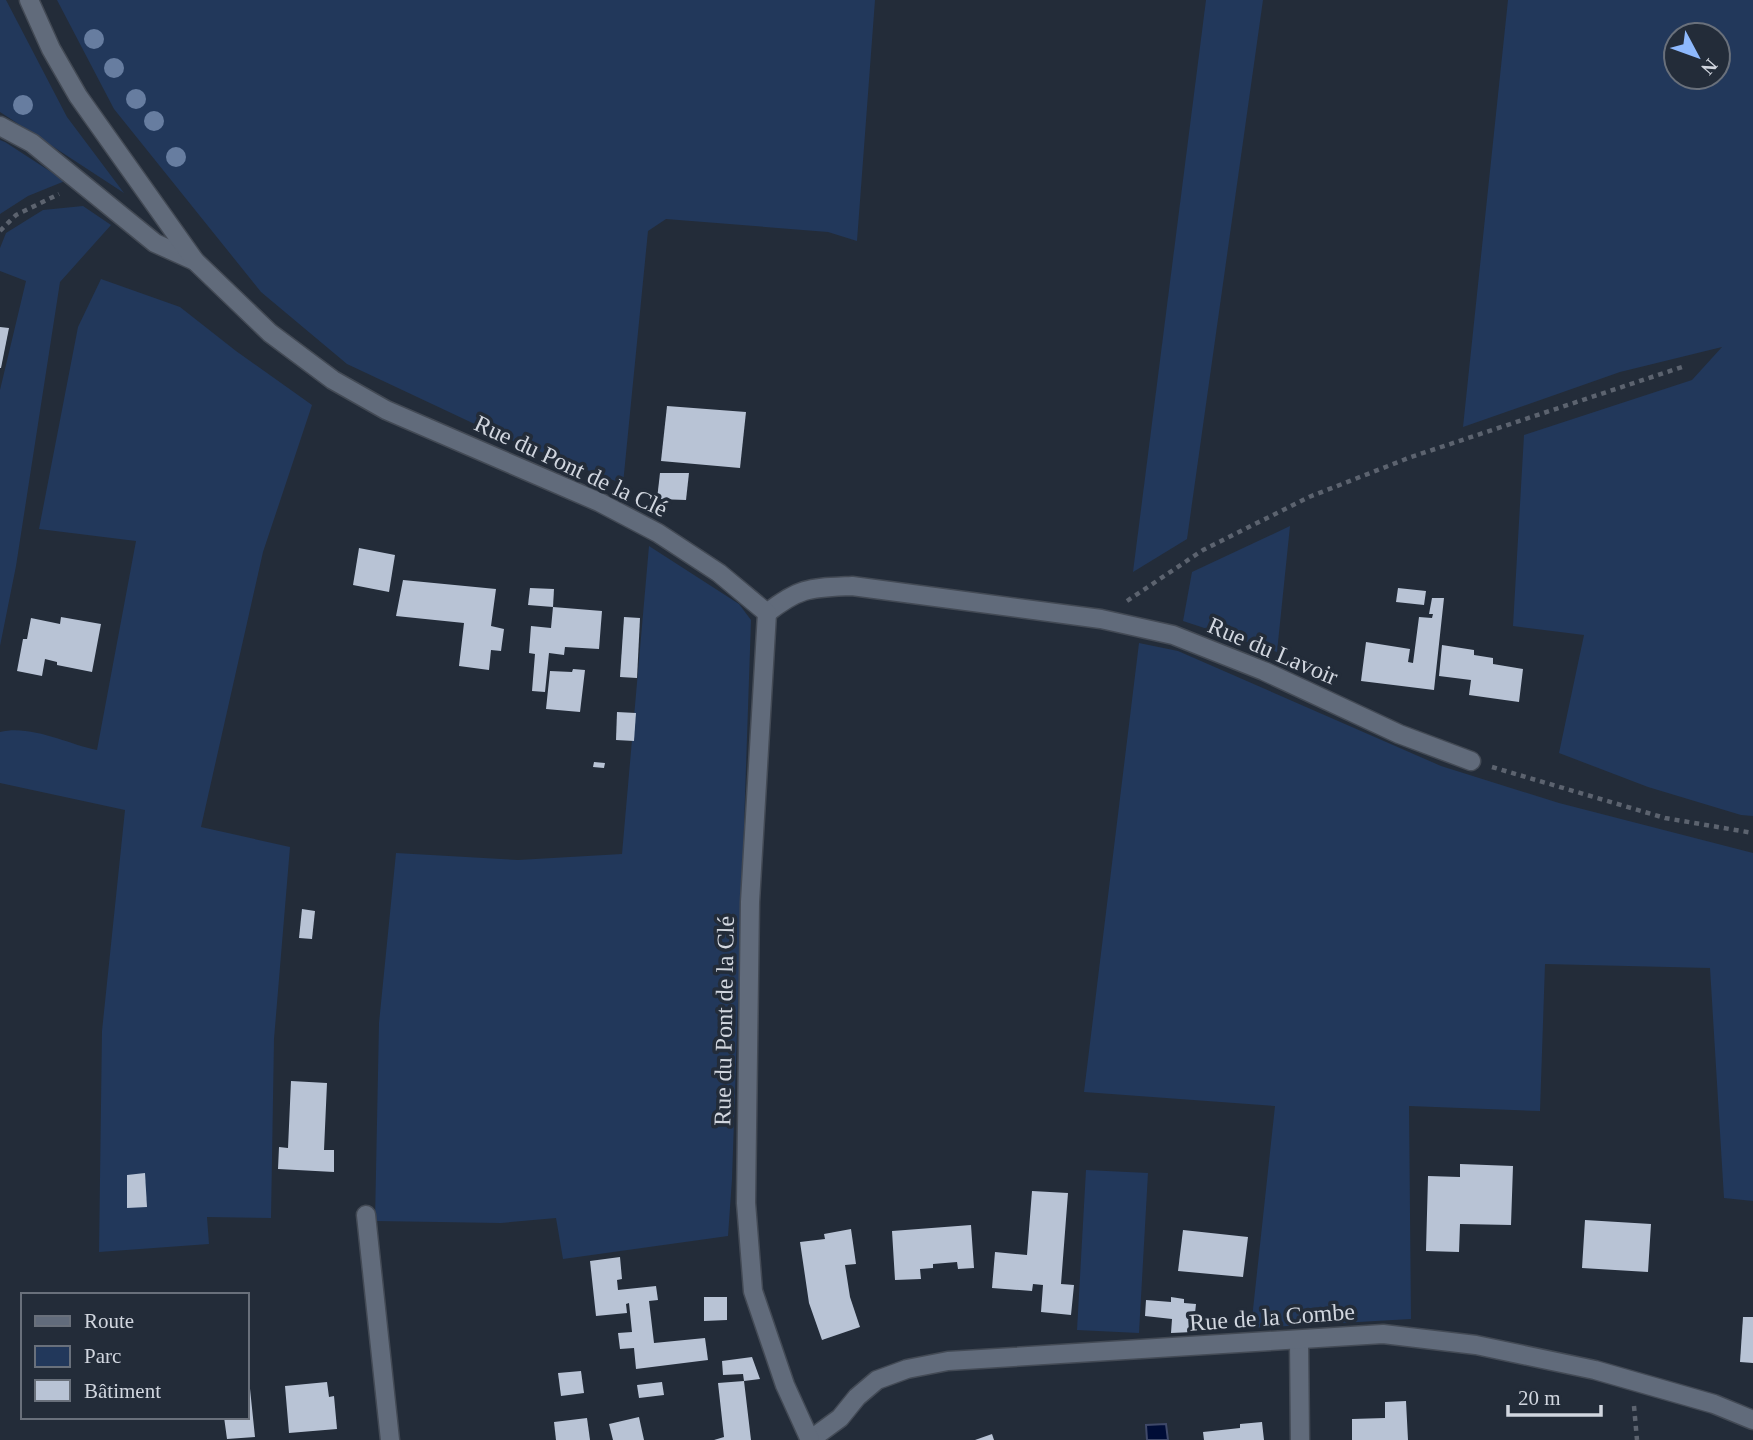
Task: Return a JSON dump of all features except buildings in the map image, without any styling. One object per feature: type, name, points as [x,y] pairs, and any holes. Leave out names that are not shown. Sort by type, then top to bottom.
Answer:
[{"type":"street","name":"Rue du Pont de la Clé","points":[[29,0],[51,49],[78,96],[195,261],[270,333],[333,380],[386,410],[599,502],[658,533],[719,573],[767,613],[750,902],[746,1203],[748,1248],[753,1291],[785,1385],[810,1440]]},
{"type":"street","points":[[0,126],[32,143],[155,243],[195,261]]},
{"type":"street","name":"Rue du Lavoir","points":[[767,613],[788,596],[814,587],[852,586],[1101,619],[1173,635],[1264,671],[1399,734],[1471,761]]},
{"type":"street","points":[[366,1215],[390,1440]]},
{"type":"street","name":"Rue de la Combe","points":[[810,1440],[840,1418],[857,1397],[877,1380],[907,1369],[948,1361],[1384,1334],[1476,1345],[1595,1370],[1714,1404],[1753,1420]]},
{"type":"street","points":[[1299,1340],[1300,1440]]},
{"type":"path","points":[[0,231],[16,215],[82,183]]},
{"type":"path","points":[[1101,619],[1203,550],[1309,497],[1411,457],[1685,366]]},
{"type":"path","points":[[1471,761],[1665,818],[1753,832]]},
{"type":"path","points":[[1633,1381],[1637,1440]]},
{"type":"green space","points":[[0,0],[6,0],[67,117],[124,193],[0,112]]},
{"type":"green space","points":[[57,0],[875,0],[857,241],[828,232],[666,219],[648,231],[623,484],[498,435],[347,364],[261,292],[114,109]]},
{"type":"green space","points":[[1206,0],[1263,0],[1187,539],[1133,572]]},
{"type":"green space","points":[[1508,0],[1753,0],[1753,816],[1741,815],[1648,787],[1559,753],[1584,635],[1513,626],[1524,435],[1692,380],[1722,347],[1620,372],[1463,427]]},
{"type":"green space","points":[[0,140],[65,181],[28,196],[0,214]]},
{"type":"green space","points":[[83,206],[111,225],[60,282],[16,566],[0,646],[0,390],[26,281],[0,271],[0,248],[6,233],[43,210]]},
{"type":"green space","points":[[101,279],[180,307],[312,405],[263,552],[201,827],[290,847],[274,1039],[271,1218],[207,1217],[209,1244],[99,1252],[102,1031],[125,810],[0,783],[0,732],[12,730],[36,733],[97,750],[136,541],[39,529],[78,327]]},
{"type":"green space","points":[[1290,526],[1277,652],[1183,621],[1192,572]]},
{"type":"green space","points":[[649,546],[739,604],[751,620],[728,1236],[563,1259],[556,1218],[501,1223],[375,1221],[379,1023],[396,853],[518,860],[622,854]]},
{"type":"green space","points":[[1139,643],[1178,651],[1441,766],[1559,803],[1753,853],[1753,1201],[1724,1198],[1710,968],[1545,964],[1540,1111],[1409,1106],[1411,1319],[1251,1328],[1275,1106],[1084,1092]]},
{"type":"green space","points":[[1086,1170],[1148,1173],[1139,1333],[1077,1330]]},
{"type":"shaded area","points":[[1166,1424],[1168,1440],[1147,1440],[1146,1425]]}]
